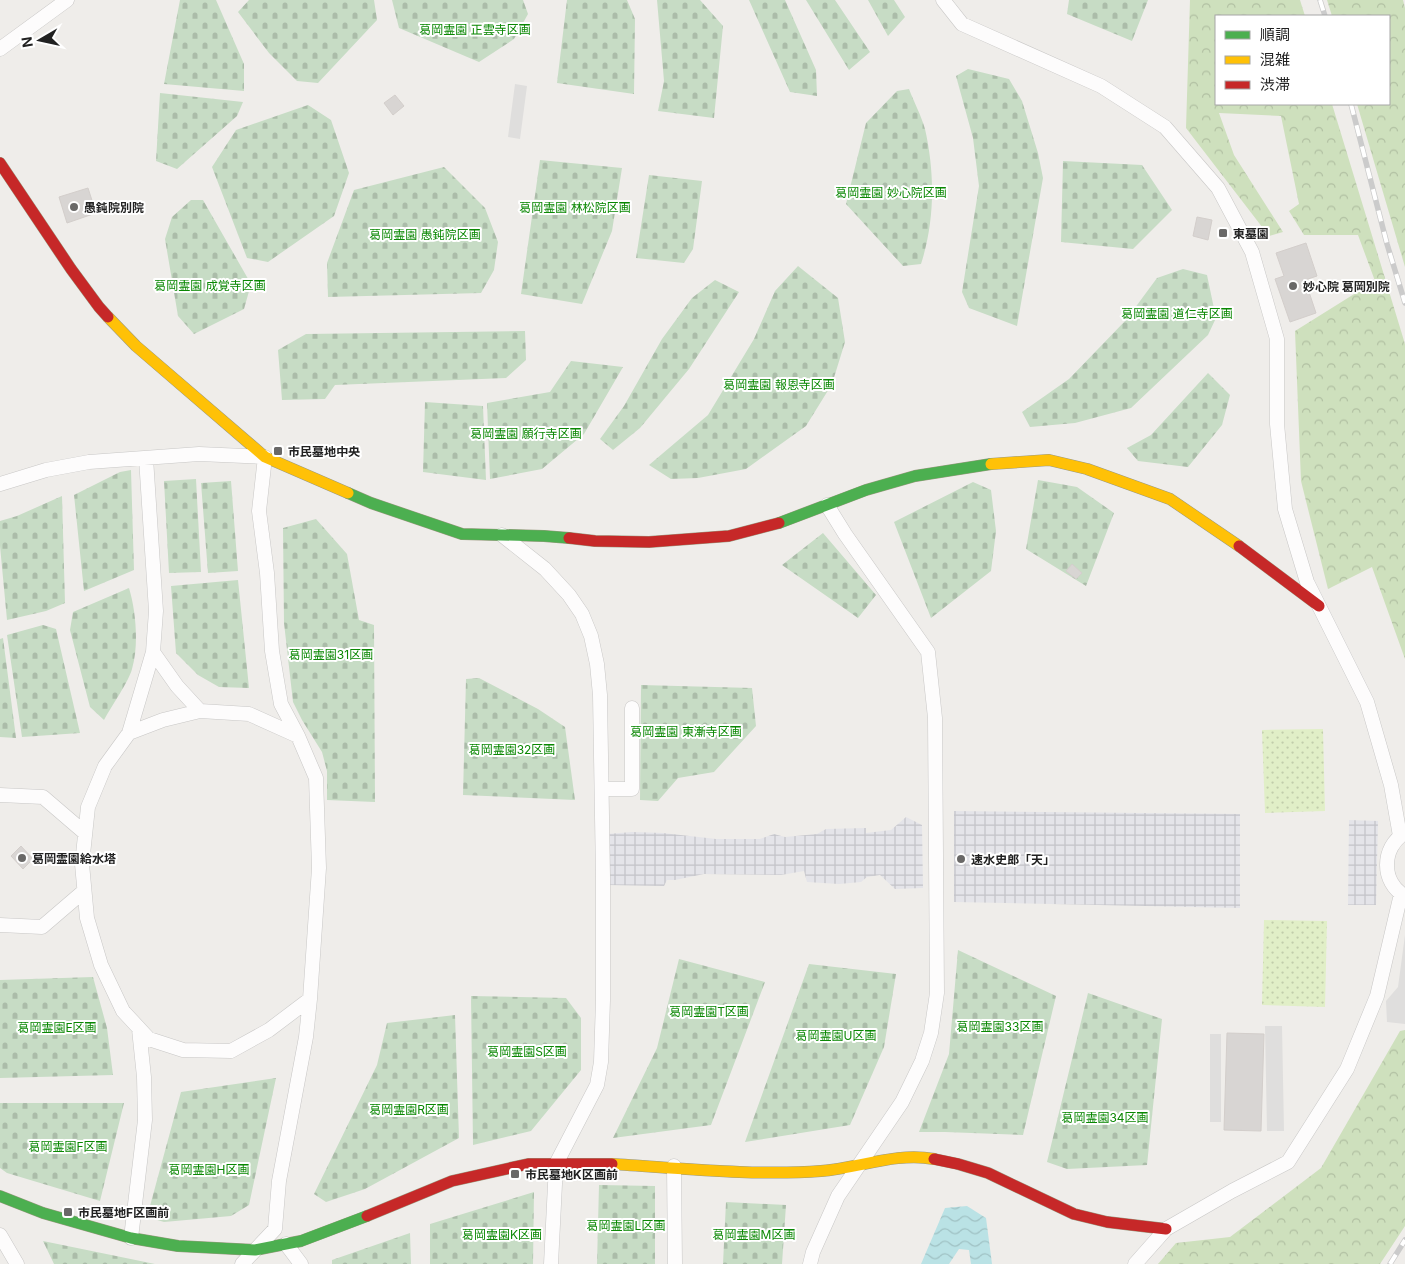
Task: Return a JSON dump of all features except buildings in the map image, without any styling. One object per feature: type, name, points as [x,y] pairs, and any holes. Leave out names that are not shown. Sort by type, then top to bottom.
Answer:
[{"type":"street","points":[[0,49],[67,0]]},
{"type":"street","points":[[943,0],[962,24],[1101,86],[1165,127],[1218,188],[1252,252],[1276,339],[1278,424],[1285,509],[1306,582],[1367,702],[1403,835],[1393,844],[1388,854],[1386,865],[1388,876],[1393,886],[1403,895],[1377,996],[1347,1070],[1288,1162],[1232,1191],[1166,1229],[1135,1264]]},
{"type":"street","points":[[0,164],[70,269],[99,307],[136,346],[264,457],[371,503],[438,526],[462,534],[544,536],[595,541],[649,542],[729,536],[786,521],[866,490],[915,476],[1005,462],[1049,460],[1087,469],[1170,499],[1262,562],[1319,606]]},
{"type":"street","points":[[0,484],[46,470],[89,462],[199,454],[264,457]]},
{"type":"street","points":[[242,1264],[275,1229],[279,1181],[306,1037],[319,868],[316,778],[298,736],[280,704],[272,651],[267,573],[259,511],[264,457]]},
{"type":"street","points":[[146,458],[156,611],[153,652],[129,733],[106,766],[88,807],[82,864],[87,918],[101,964],[122,1011],[149,1039],[184,1050],[231,1051],[269,1030],[310,999]]},
{"type":"street","points":[[810,1264],[813,1252],[838,1196],[902,1102],[922,1061],[931,1034],[937,993],[935,718],[928,652],[845,534],[827,505]]},
{"type":"street","points":[[502,535],[545,569],[582,614],[591,636],[597,664],[600,695],[604,1000],[601,1062],[597,1085],[556,1164],[551,1264]]},
{"type":"street","points":[[153,652],[177,686],[200,711]]},
{"type":"street","points":[[602,789],[632,789],[632,708]]},
{"type":"street","points":[[129,733],[163,720],[200,711],[249,714],[298,736]]},
{"type":"street","points":[[0,795],[43,796],[85,833]]},
{"type":"street","points":[[0,926],[42,927],[84,891]]},
{"type":"street","points":[[131,1238],[145,1120],[144,1077],[139,1029]]},
{"type":"street","points":[[0,1196],[43,1212],[131,1238],[178,1246],[255,1250],[301,1241],[379,1212],[452,1181],[528,1164],[674,1166],[761,1172],[822,1171],[895,1158],[927,1158],[958,1164],[988,1174],[1074,1214],[1115,1223],[1166,1229]]},
{"type":"street","points":[[674,1166],[675,1264]]},
{"type":"street","points":[[0,1235],[17,1264]]},
{"type":"street","points":[[286,1244],[301,1264]]},
{"type":"green space","points":[[180,0],[216,0],[244,64],[244,91],[164,84]]},
{"type":"green space","points":[[249,0],[374,0],[377,20],[318,83],[297,81],[269,53],[238,12]]},
{"type":"green space","name":"葛岡霊園 正雲寺区画","points":[[392,0],[523,0],[528,14],[514,39],[479,62],[399,28]]},
{"type":"green space","points":[[567,0],[627,0],[635,19],[634,94],[557,83]]},
{"type":"green space","points":[[657,0],[700,0],[723,26],[714,118],[658,111],[664,81]]},
{"type":"green space","points":[[749,0],[785,0],[816,70],[817,96],[790,92]]},
{"type":"green space","points":[[806,0],[835,0],[870,52],[849,70]]},
{"type":"green space","points":[[868,0],[894,0],[905,17],[888,36]]},
{"type":"green space","points":[[1069,0],[1148,0],[1132,41],[1067,14]]},
{"type":"green space","points":[[1190,0],[1300,0],[1305,15],[1215,15],[1215,105],[1332,105],[1405,344],[1405,659],[1372,567],[1328,589],[1301,481],[1295,331],[1375,281],[1358,235],[1304,235],[1289,211],[1299,204],[1281,116],[1219,113],[1234,155],[1283,232],[1269,236],[1186,128]]},
{"type":"green space","points":[[1327,0],[1403,0],[1405,8],[1405,267],[1357,105],[1390,105],[1390,15],[1332,15]]},
{"type":"green space","name":"葛岡霊園 妙心院区画","points":[[968,69],[1009,79],[1022,101],[1038,153],[1043,178],[1017,326],[969,308],[962,292],[979,186],[973,138],[956,76]]},
{"type":"green space","name":"葛岡霊園 妙心院区画","points":[[909,89],[925,129],[931,163],[932,197],[929,231],[921,264],[903,266],[846,204],[866,123],[897,91]]},
{"type":"green space","points":[[160,93],[243,102],[237,116],[177,169],[156,161]]},
{"type":"green space","name":"葛岡霊園 愚鈍院区画","points":[[308,105],[331,120],[349,173],[334,216],[268,262],[247,258],[212,167],[236,130]]},
{"type":"green space","name":"葛岡霊園 林松院区画","points":[[540,160],[622,168],[612,231],[582,304],[521,294]]},
{"type":"green space","points":[[1063,161],[1142,165],[1172,210],[1133,249],[1061,242]]},
{"type":"green space","name":"葛岡霊園 愚鈍院区画","points":[[444,167],[485,208],[498,242],[494,270],[481,293],[328,297],[327,263],[354,190]]},
{"type":"green space","name":"葛岡霊園 林松院区画","points":[[649,175],[702,181],[693,249],[684,263],[636,258]]},
{"type":"green space","name":"葛岡霊園 成覚寺区画","points":[[191,200],[203,200],[251,284],[244,309],[194,334],[178,316],[165,239],[172,217]]},
{"type":"green space","name":"葛岡霊園 報恩寺区画","points":[[798,266],[838,298],[845,342],[832,384],[806,426],[746,469],[698,478],[671,479],[649,465],[708,415],[754,339],[775,291]]},
{"type":"green space","name":"葛岡霊園 道仁寺区画","points":[[1183,269],[1207,275],[1216,318],[1208,335],[1131,408],[1075,423],[1030,427],[1022,412],[1069,379],[1126,320],[1157,278]]},
{"type":"green space","name":"葛岡霊園 報恩寺区画","points":[[715,280],[739,292],[689,369],[640,428],[613,450],[600,439],[624,406],[662,339],[692,298]]},
{"type":"green space","points":[[525,331],[526,360],[506,378],[335,385],[325,399],[282,400],[278,350],[306,334]]},
{"type":"green space","name":"葛岡霊園 願行寺区画","points":[[571,361],[623,367],[584,434],[542,469],[490,479],[487,403],[550,392]]},
{"type":"green space","points":[[1208,373],[1230,395],[1222,425],[1188,467],[1138,461],[1127,448],[1151,435]]},
{"type":"green space","points":[[425,402],[483,406],[486,480],[423,472]]},
{"type":"green space","points":[[131,470],[134,570],[84,591],[74,495],[120,472]]},
{"type":"green space","points":[[196,479],[201,572],[169,573],[164,481]]},
{"type":"green space","points":[[1038,480],[1077,487],[1114,513],[1086,586],[1026,549]]},
{"type":"green space","points":[[231,481],[238,571],[208,573],[201,483]]},
{"type":"green space","points":[[973,482],[991,490],[996,531],[991,571],[931,618],[894,522]]},
{"type":"green space","points":[[62,496],[65,603],[46,611],[7,620],[0,546],[0,521],[17,516]]},
{"type":"green space","name":"葛岡霊園31区画","points":[[316,519],[347,554],[359,620],[374,625],[375,802],[327,800],[327,771],[322,752],[293,702],[284,623],[283,528]]},
{"type":"green space","points":[[823,533],[876,595],[858,618],[782,565]]},
{"type":"green space","points":[[238,580],[249,688],[219,687],[198,675],[176,653],[171,586]]},
{"type":"green space","points":[[129,588],[136,628],[134,660],[127,680],[104,720],[90,707],[70,630],[73,612]]},
{"type":"green space","points":[[43,625],[56,629],[80,733],[22,737],[7,635]]},
{"type":"green space","points":[[3,638],[16,738],[0,737],[0,639]]},
{"type":"green space","name":"葛岡霊園32区画","points":[[479,678],[538,709],[565,727],[575,800],[463,795],[466,679]]},
{"type":"green space","name":"葛岡霊園 東漸寺区画","points":[[641,685],[752,688],[756,726],[714,772],[678,778],[658,801],[640,800]]},
{"type":"green space","points":[[1323,729],[1325,811],[1265,813],[1262,730]]},
{"type":"green space","points":[[1264,920],[1327,921],[1325,1007],[1262,1005]]},
{"type":"green space","name":"葛岡霊園33区画","points":[[958,950],[1056,996],[1023,1135],[919,1132],[949,1054]]},
{"type":"green space","name":"葛岡霊園T区画","points":[[679,959],[765,982],[711,1125],[613,1138],[657,1048]]},
{"type":"green space","name":"葛岡霊園U区画","points":[[809,964],[896,974],[884,1047],[850,1125],[745,1142]]},
{"type":"green space","name":"葛岡霊園E区画","points":[[93,977],[107,1028],[113,1075],[0,1078],[0,980]]},
{"type":"green space","name":"葛岡霊園34区画","points":[[1088,993],[1162,1019],[1147,1165],[1067,1169],[1047,1162]]},
{"type":"green space","name":"葛岡霊園S区画","points":[[471,996],[566,998],[581,1018],[581,1070],[531,1131],[473,1145]]},
{"type":"green space","name":"葛岡霊園R区画","points":[[455,1015],[459,1138],[365,1189],[326,1202],[314,1194],[377,1065],[387,1023]]},
{"type":"green space","points":[[1405,1030],[1405,1226],[1380,1264],[1158,1264],[1176,1243],[1230,1237],[1321,1168],[1400,1031]]},
{"type":"green space","name":"葛岡霊園H区画","points":[[276,1078],[249,1205],[231,1216],[164,1222],[147,1217],[181,1092]]},
{"type":"green space","name":"葛岡霊園F区画","points":[[0,1103],[124,1103],[100,1201],[7,1173],[0,1168]]},
{"type":"green space","name":"葛岡霊園L区画","points":[[599,1185],[655,1186],[655,1264],[597,1264]]},
{"type":"green space","name":"葛岡霊園K区画","points":[[534,1192],[533,1264],[430,1264],[430,1224]]},
{"type":"green space","name":"葛岡霊園M区画","points":[[726,1202],[786,1205],[782,1264],[723,1264]]},
{"type":"green space","points":[[410,1233],[411,1264],[332,1264],[332,1260]]},
{"type":"green space","points":[[43,1241],[155,1264],[54,1264]]},
{"type":"shaded area","points":[[515,84],[527,86],[520,139],[508,137]]},
{"type":"shaded area","points":[[954,811],[1240,814],[1240,908],[954,902]]},
{"type":"shaded area","points":[[906,817],[922,825],[923,888],[895,889],[880,875],[867,877],[861,882],[839,884],[807,882],[804,871],[781,875],[704,874],[667,880],[664,886],[608,885],[607,834],[632,832],[663,833],[716,839],[760,839],[774,834],[785,837],[817,834],[826,829],[866,828],[866,833],[891,830]]},
{"type":"shaded area","points":[[1349,820],[1378,821],[1376,905],[1348,905]]},
{"type":"shaded area","points":[[1405,935],[1405,1024],[1387,1022],[1386,1001],[1398,987]]},
{"type":"shaded area","points":[[1265,1026],[1282,1026],[1284,1131],[1267,1131]]},
{"type":"shaded area","points":[[1210,1034],[1221,1034],[1221,1122],[1210,1122]]},
{"type":"water","points":[[967,1206],[986,1218],[992,1264],[971,1264],[969,1250],[959,1249],[949,1264],[921,1264],[945,1208]]},
{"type":"railway","points":[[1320,0],[1325,15]]},
{"type":"railway","points":[[1351,105],[1387,244],[1405,303]]},
{"type":"railway","points":[[1390,1264],[1405,1240]]},
{"type":"traffic: fast","points":[[779,523],[866,490],[915,476],[991,464]]},
{"type":"traffic: fast","points":[[348,493],[371,503],[462,534],[569,538]]},
{"type":"traffic: fast","points":[[0,1196],[43,1213],[131,1238],[178,1246],[255,1250],[301,1241],[367,1216]]},
{"type":"traffic: slow","points":[[108,317],[136,346],[265,457],[348,493]]},
{"type":"traffic: slow","points":[[991,464],[1049,460],[1087,469],[1170,499],[1239,546]]},
{"type":"traffic: slow","points":[[612,1164],[770,1173],[821,1171],[892,1159],[920,1157],[934,1159]]},
{"type":"traffic: jam","points":[[0,163],[71,269],[108,317]]},
{"type":"traffic: jam","points":[[569,538],[595,541],[649,542],[729,536],[779,523]]},
{"type":"traffic: jam","points":[[1239,546],[1319,606]]},
{"type":"traffic: jam","points":[[934,1159],[988,1173],[1074,1214],[1107,1222],[1166,1229]]},
{"type":"traffic: jam","points":[[367,1216],[452,1181],[528,1164],[612,1164]]},
{"type":"place","name":"愚鈍院別院","points":[[74,207]]},
{"type":"place","name":"東墓園","points":[[1223,233]]},
{"type":"place","name":"妙心院 葛岡別院","points":[[1293,286]]},
{"type":"place","name":"市民墓地中央","points":[[278,451]]},
{"type":"place","name":"葛岡霊園給水塔","points":[[22,858]]},
{"type":"place","name":"速水史郎「天」","points":[[961,859]]},
{"type":"place","name":"市民墓地K区画前","points":[[515,1174]]},
{"type":"place","name":"市民墓地F区画前","points":[[68,1212]]}]
